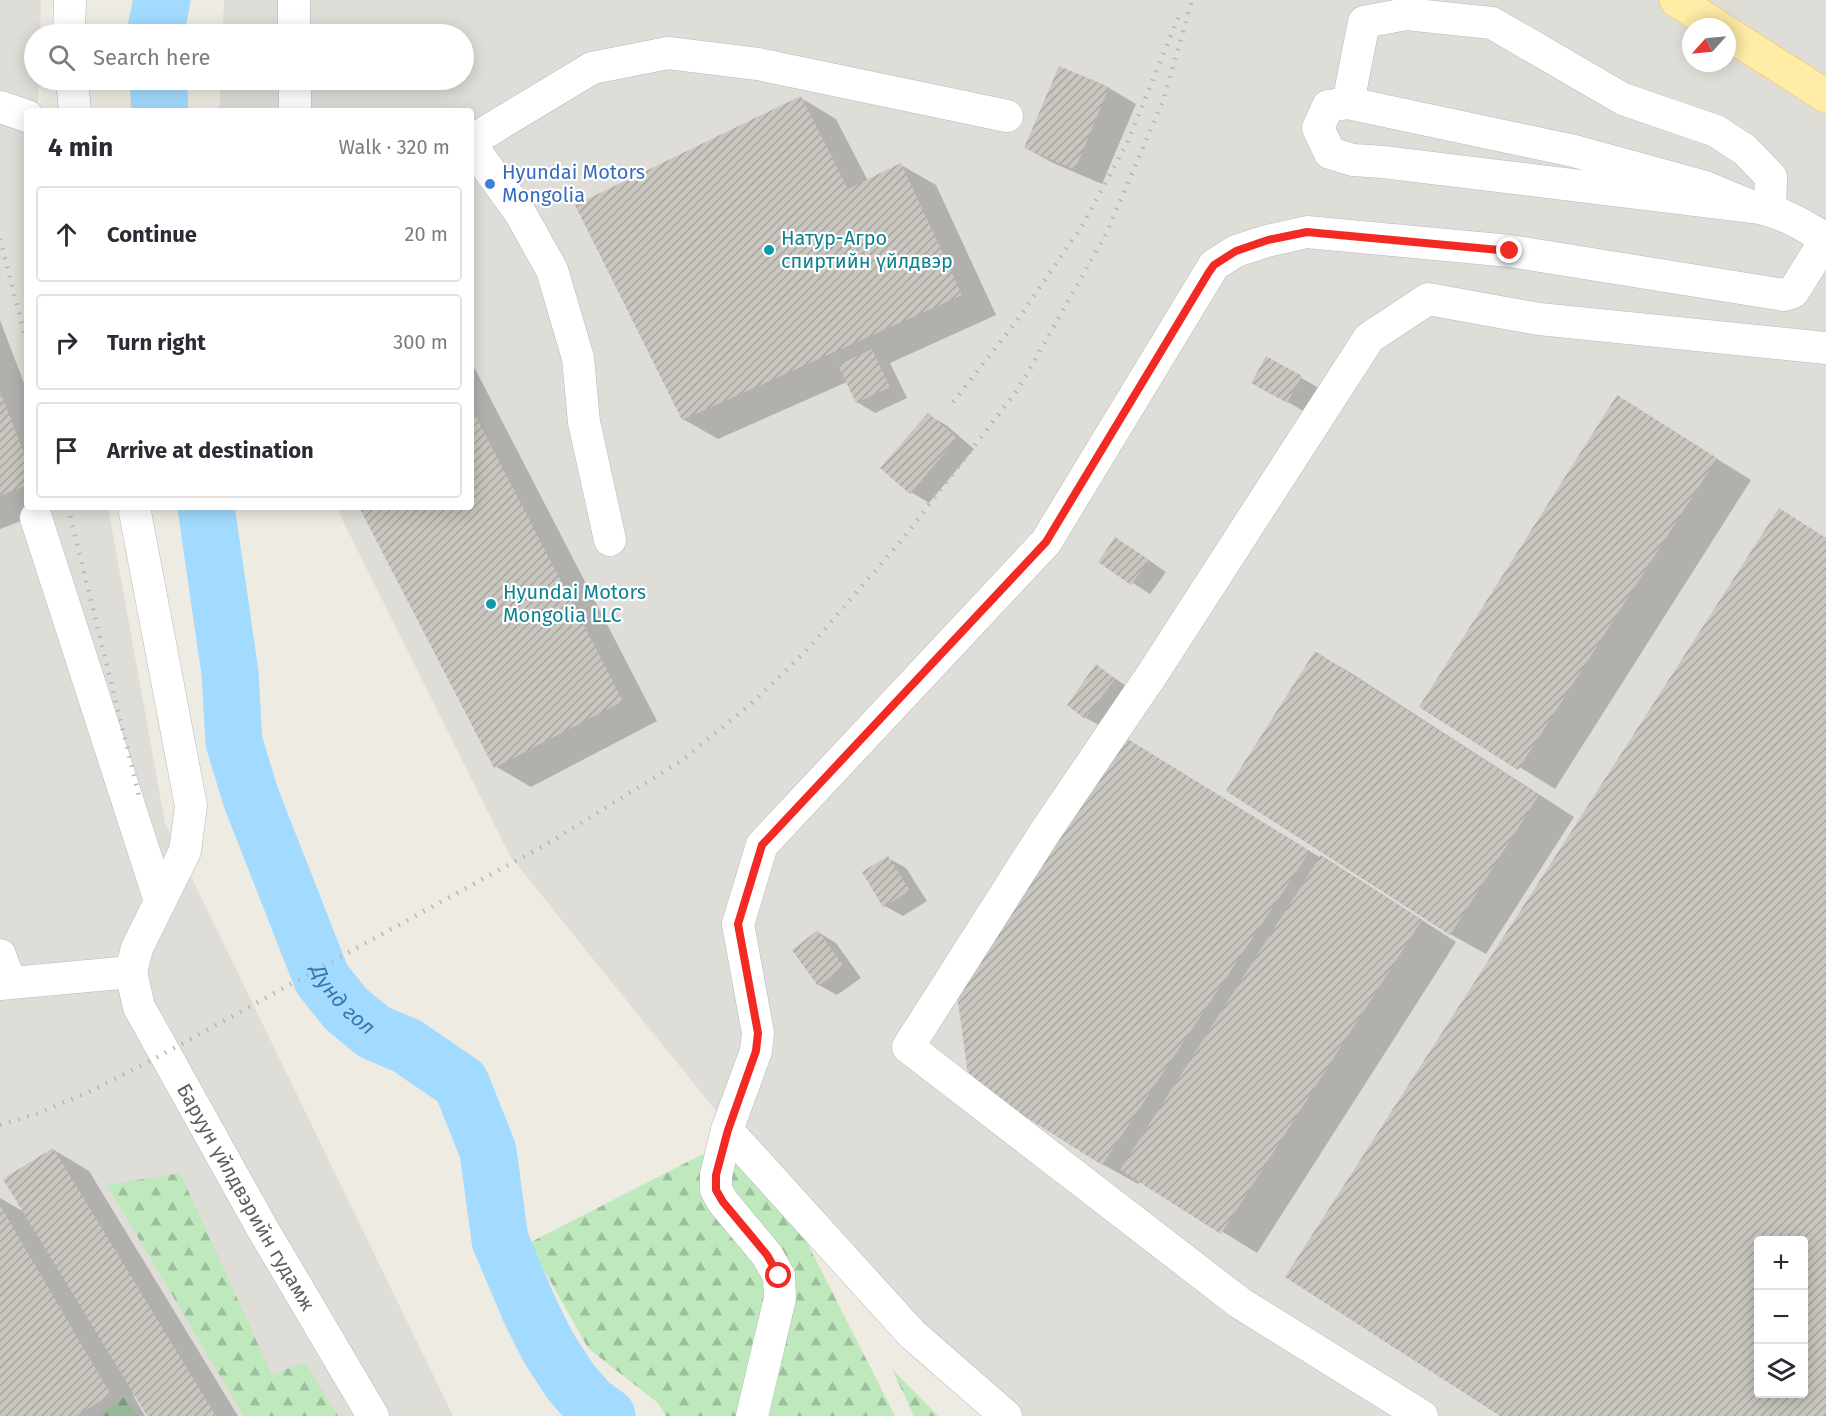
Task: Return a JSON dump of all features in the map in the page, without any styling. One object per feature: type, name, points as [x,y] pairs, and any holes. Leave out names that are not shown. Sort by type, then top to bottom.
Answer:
[{"type":"main road","points":[[1676,0],[1704,18]]},
{"type":"main road","points":[[1736,39],[1826,96]]},
{"type":"street","points":[[69,24],[70,0]]},
{"type":"street","points":[[294,0],[294,24]]},
{"type":"street","points":[[1348,103],[1364,22],[1406,14],[1492,23],[1623,99],[1716,131],[1745,150],[1771,177],[1762,208]]},
{"type":"street","points":[[474,141],[592,68],[668,53],[758,64],[1007,116]]},
{"type":"street","points":[[73,90],[75,108]]},
{"type":"street","points":[[295,90],[295,108]]},
{"type":"street","points":[[752,1416],[780,1298],[779,1276],[767,1255],[723,1202],[716,1190],[716,1175],[728,1130],[756,1051],[758,1033],[738,924],[762,845],[1046,542],[1214,265],[1236,251],[1268,240],[1307,232],[1510,251],[1784,296],[1797,286],[1826,238],[1801,224],[1762,208],[1705,187],[1574,151],[1348,103],[1328,106],[1318,128],[1330,153],[1353,160],[1762,208]]},
{"type":"street","points":[[0,107],[24,115]]},
{"type":"street","points":[[1383,162],[1392,112]]},
{"type":"street","points":[[474,147],[519,211],[552,270],[578,358],[584,422],[610,540]]},
{"type":"street","points":[[1422,1416],[1240,1303],[908,1047],[1045,832],[1153,673],[1369,338],[1428,299],[1539,319],[1826,348]]},
{"type":"street","points":[[3,974],[131,972],[136,948],[185,851],[191,806],[135,510]]},
{"type":"street","points":[[36,518],[160,901]]},
{"type":"street","name":"Баруун үйлдвэрийн гудамж","points":[[131,972],[139,1007],[261,1226],[373,1416]]},
{"type":"street","points":[[728,1130],[912,1334],[1006,1416]]},
{"type":"shaded area","points":[[0,0],[41,0],[40,24],[24,24],[24,90],[38,90],[37,108],[24,108],[24,510],[109,510],[165,823],[453,1416],[0,1416]]},
{"type":"shaded area","points":[[224,0],[1826,0],[1826,1416],[989,1416],[896,1334],[510,856],[337,510],[474,510],[474,108],[219,108],[220,90],[474,90],[474,24],[223,24]]},
{"type":"green space","points":[[750,1130],[895,1416],[666,1416],[658,1403],[588,1348],[529,1243]]},
{"type":"green space","points":[[180,1173],[272,1375],[305,1362],[338,1416],[244,1416],[107,1185]]},
{"type":"green space","points":[[892,1369],[938,1416],[914,1416]]},
{"type":"green space","points":[[125,1397],[138,1416],[96,1416]]},
{"type":"building","points":[[1059,66],[1109,87],[1075,170],[1024,148]]},
{"type":"building","name":"Натур-Агро спиртийн үйлдвэр","points":[[801,96],[848,189],[901,163],[962,295],[682,420],[575,205]]},
{"type":"building","points":[[872,349],[890,387],[856,403],[838,365]]},
{"type":"building","points":[[1266,356],[1302,376],[1287,403],[1251,383]]},
{"type":"building","points":[[0,391],[24,453],[24,486],[0,496]]},
{"type":"building","points":[[1617,395],[1717,458],[1518,770],[1419,707]]},
{"type":"building","name":"Hyundai Motors Mongolia LLC","points":[[474,413],[623,701],[494,768],[361,510],[474,510]]},
{"type":"building","points":[[928,413],[957,438],[910,494],[880,468]]},
{"type":"building","points":[[1779,508],[1826,538],[1826,1416],[1500,1416],[1285,1277]]},
{"type":"building","points":[[1115,537],[1149,560],[1131,585],[1098,562]]},
{"type":"building","points":[[1315,651],[1539,795],[1450,935],[1226,791]]},
{"type":"building","points":[[1096,664],[1115,679],[1085,719],[1067,705]]},
{"type":"building","points":[[1126,738],[1310,851],[1102,1165],[969,1081],[956,988]]},
{"type":"building","points":[[1321,855],[1422,920],[1221,1234],[1120,1170]]},
{"type":"building","points":[[888,856],[910,891],[883,907],[862,872]]},
{"type":"building","points":[[818,930],[844,967],[818,986],[792,950]]},
{"type":"building","points":[[53,1148],[216,1416],[147,1416],[3,1179]]},
{"type":"building","points":[[0,1205],[111,1395],[75,1416],[0,1416]]},
{"type":"waterway","name":"Дунд гол","points":[[157,24],[162,0]]},
{"type":"waterway","name":"Дунд гол","points":[[159,90],[160,108]]},
{"type":"waterway","name":"Дунд гол","points":[[206,510],[230,673],[234,742],[251,798],[322,979],[346,1009],[374,1032],[407,1046],[461,1083],[488,1151],[500,1240],[530,1311],[548,1347],[570,1381],[590,1404],[607,1416]]},
{"type":"railway","points":[[0,1125],[39,1113],[91,1091],[165,1053],[552,841],[681,761],[751,704],[806,651],[905,536],[1019,388],[1106,234],[1163,101],[1192,0]]},
{"type":"railway","points":[[953,402],[1016,322],[1082,226],[1127,143],[1181,11]]},
{"type":"railway","points":[[0,239],[24,332]]},
{"type":"railway","points":[[69,510],[139,796]]},
{"type":"place","name":"Hyundai Motors Mongolia","points":[[490,184]]},
{"type":"place","name":"Натур-Агро спиртийн үйлдвэр","points":[[769,250]]},
{"type":"place","name":"Hyundai Motors Mongolia LLC","points":[[491,604]]},
{"type":"route","points":[[779,1276],[767,1255],[723,1202],[716,1190],[716,1175],[728,1130],[756,1051],[758,1033],[738,924],[762,845],[1046,542],[1214,265],[1236,251],[1268,240],[1307,232],[1510,251]]}]
